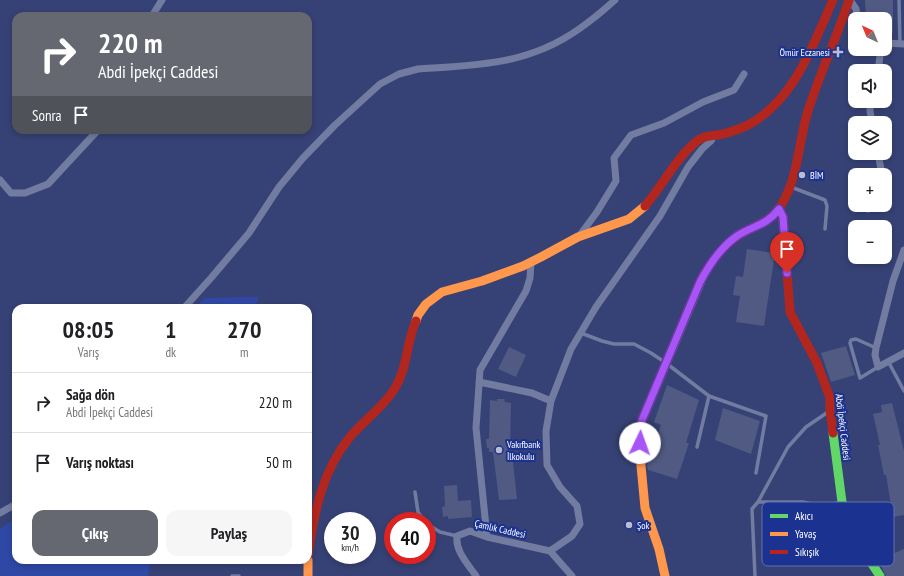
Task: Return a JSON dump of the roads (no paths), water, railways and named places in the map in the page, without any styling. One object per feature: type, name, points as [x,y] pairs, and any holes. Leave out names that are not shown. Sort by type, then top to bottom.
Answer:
[{"type":"street","points":[[154,12],[162,0]]},
{"type":"street","points":[[188,304],[249,233],[279,187],[303,158],[335,125],[380,84],[399,74],[418,69],[480,65],[526,56],[560,41],[579,29],[615,0]]},
{"type":"street","points":[[312,529],[319,498],[329,471],[338,453],[350,436],[380,406],[395,388],[402,375],[406,363],[412,328],[418,312],[434,297],[444,291],[506,273],[553,251],[580,235],[618,224],[637,214],[643,209],[671,169],[693,145],[708,135],[726,133],[747,125],[772,108],[784,96],[794,83],[802,68],[833,0]]},
{"type":"street","points":[[850,0],[857,12]]},
{"type":"street","points":[[665,576],[659,549],[645,508],[640,455],[642,420],[700,282],[714,259],[730,242],[738,236],[771,219],[779,209],[790,187],[808,111],[850,0]]},
{"type":"street","points":[[892,43],[902,44]]},
{"type":"street","points":[[580,235],[597,212],[616,181],[614,158],[632,135],[664,123],[703,102],[734,90],[744,74]]},
{"type":"street","points":[[0,180],[11,193],[25,193],[48,184],[94,134]]},
{"type":"street","points":[[572,576],[550,551],[572,536],[580,524],[577,506],[560,487],[547,465],[546,431],[551,401],[571,349],[596,307],[660,216],[688,168],[702,149],[711,141],[714,135]]},
{"type":"street","name":"Abdi İpekçi Caddesi","points":[[779,209],[783,217],[790,312],[817,363],[830,398],[830,410],[842,502]]},
{"type":"street","points":[[904,250],[893,281],[876,348],[875,355],[878,367],[904,353]]},
{"type":"street","points":[[487,537],[476,428],[480,370],[526,291],[530,278],[531,262]]},
{"type":"street","points":[[479,382],[532,393],[551,401]]},
{"type":"street","points":[[0,513],[12,506]]},
{"type":"street","name":"Çamlık Caddesi","points":[[457,536],[470,531],[487,537],[550,551]]},
{"type":"street","points":[[457,536],[456,544],[476,576]]},
{"type":"street","points":[[308,564],[308,576]]},
{"type":"street","name":"Abdi İpekçi Caddesi","points":[[873,566],[880,576]]},
{"type":"lane","points":[[899,0],[902,44]]},
{"type":"lane","points":[[790,187],[825,200],[827,206],[825,229]]},
{"type":"lane","points":[[581,333],[614,344],[634,344],[666,363],[710,396],[766,416],[756,473]]},
{"type":"lane","points":[[876,348],[856,339],[851,340],[850,343],[860,378],[878,367]]},
{"type":"lane","points":[[888,361],[904,391]]},
{"type":"lane","points":[[697,447],[710,396]]},
{"type":"lane","points":[[755,576],[752,509],[758,502],[782,454],[806,428],[830,410]]},
{"type":"lane","points":[[415,492],[418,512]]},
{"type":"lane","points":[[758,502],[803,502]]},
{"type":"lane","points":[[436,530],[457,536]]},
{"type":"lane","points":[[232,576],[239,576]]},
{"type":"place","name":"Ömür Eczanesi","points":[[838,52]]},
{"type":"place","name":"BİM","points":[[802,175]]},
{"type":"place","name":"Vakıfbank İlkokulu","points":[[499,450]]},
{"type":"place","name":"Şok","points":[[629,525]]}]
